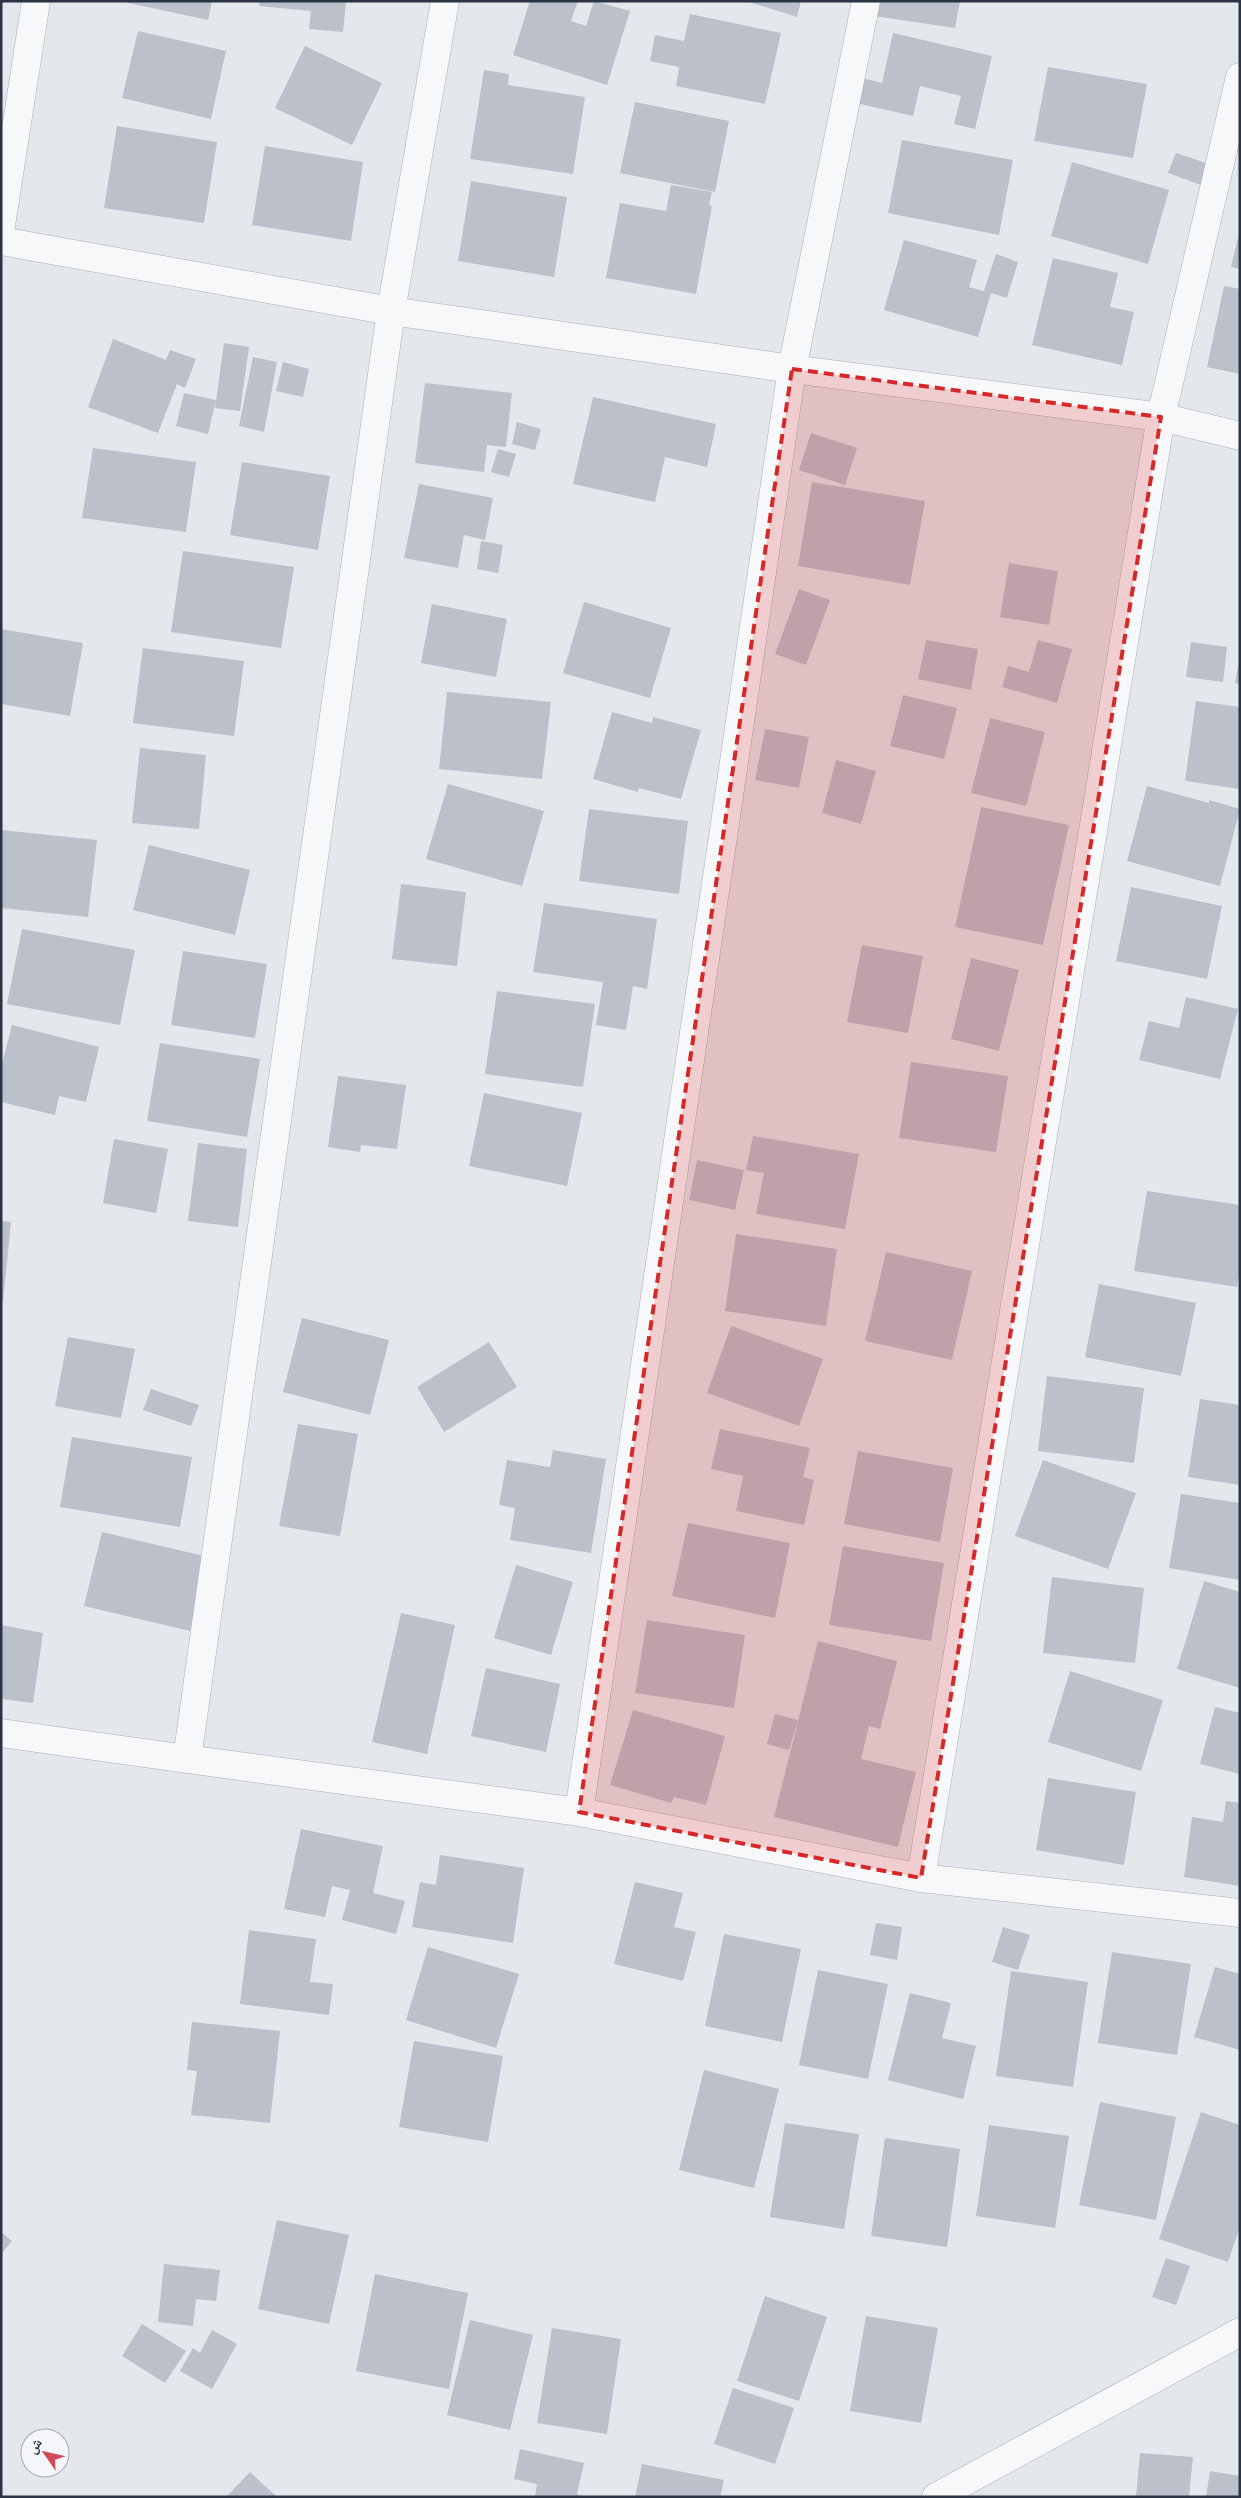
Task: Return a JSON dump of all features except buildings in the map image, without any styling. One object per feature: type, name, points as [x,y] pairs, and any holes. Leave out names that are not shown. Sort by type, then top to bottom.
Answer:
[{"type":"street","points":[[1,225],[36,1]]},
{"type":"street","points":[[187,1759],[391,312],[445,1]]},
{"type":"street","points":[[579,1812],[792,369],[866,1]]},
{"type":"street","points":[[921,1878],[1161,417],[1240,77]]},
{"type":"street","points":[[1,241],[391,312],[792,369],[1161,417],[1240,436]]},
{"type":"street","points":[[1,1733],[579,1812],[921,1878],[1240,1913]]},
{"type":"street","points":[[936,2497],[1240,2332]]},
{"type":"highlighted area","points":[[792,369],[1161,417],[921,1878],[579,1812]]}]
